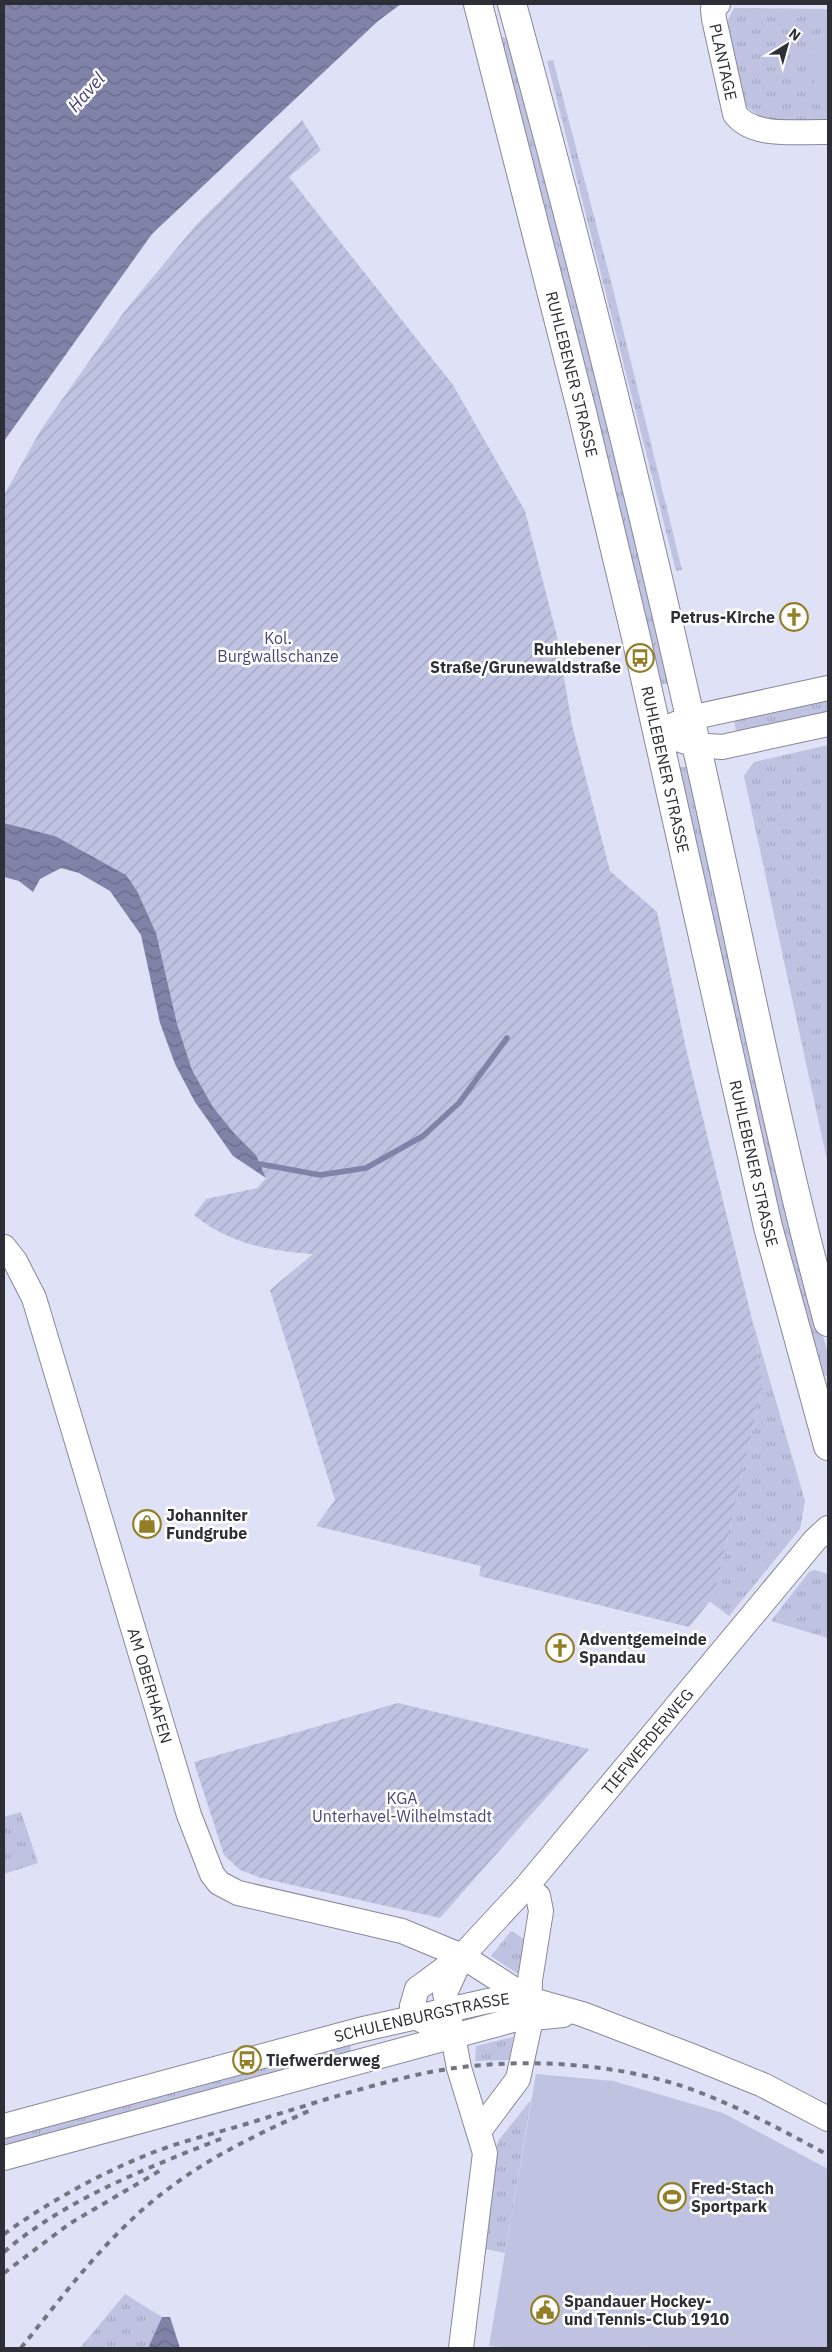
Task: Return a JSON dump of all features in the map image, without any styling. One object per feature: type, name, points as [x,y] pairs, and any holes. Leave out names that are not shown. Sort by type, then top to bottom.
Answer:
[{"type":"main road","name":"RUHLEBENER STRASSE","points":[[478,4],[582,412],[768,1227],[820,1390],[828,1446]]},
{"type":"main road","name":"RUHLEBENER STRASSE","points":[[512,4],[587,286],[635,479],[696,745],[785,1156],[828,1322]]},
{"type":"street","name":"PLANTAGE","points":[[718,4],[713,9],[714,19],[735,114],[742,123],[750,128],[828,132]]},
{"type":"street","points":[[656,732],[690,718],[828,688]]},
{"type":"street","points":[[656,732],[696,745],[722,747],[828,724]]},
{"type":"street","name":"AM OBERHAFEN","points":[[4,1247],[16,1261],[34,1298],[125,1597],[164,1738],[189,1815],[212,1874],[219,1883],[238,1893],[402,1931],[462,1956]]},
{"type":"street","name":"TIEFWERDERWEG","points":[[415,2017],[412,2006],[416,1989],[462,1956],[526,1887],[815,1540],[828,1528]]},
{"type":"street","points":[[478,2131],[518,2079],[530,2008],[541,1910],[538,1896],[526,1887]]},
{"type":"street","points":[[462,1956],[530,2008]]},
{"type":"street","name":"TIEFWERDERWEG","points":[[462,1956],[445,1993],[459,2068],[485,2153],[462,2348]]},
{"type":"street","name":"SCHULENBURGSTRASSE","points":[[4,2126],[247,2060],[415,2017],[511,1998],[530,2008],[582,2014],[763,2085],[828,2119]]},
{"type":"street","name":"SCHULENBURGSTRASSE","points":[[4,2158],[453,2036],[530,2008]]},
{"type":"street","points":[[415,2017],[453,2036]]},
{"type":"green space","points":[[734,8],[828,9],[828,125],[770,125],[746,106],[727,22]]},
{"type":"green space","points":[[510,33],[673,682],[655,686],[496,35],[506,38]]},
{"type":"green space","points":[[812,41],[828,41],[828,93],[814,93]]},
{"type":"green space","points":[[553,60],[614,293],[682,570],[676,571],[547,61]]},
{"type":"green space","name":"Kol. Burgwallschanze","points":[[302,120],[321,150],[289,177],[453,385],[525,511],[557,636],[572,725],[610,871],[657,912],[687,1053],[752,1319],[763,1385],[714,1596],[689,1627],[479,1576],[481,1566],[316,1526],[335,1500],[270,1290],[313,1254],[281,1251],[250,1244],[222,1233],[194,1215],[206,1199],[257,1188],[266,1178],[256,1155],[234,1133],[213,1107],[192,1070],[125,875],[55,836],[4,823],[4,495],[42,428],[124,312],[196,225]]},
{"type":"green space","points":[[828,701],[828,716],[737,735],[734,721]]},
{"type":"green space","points":[[828,745],[828,1165],[744,776],[754,762]]},
{"type":"green space","points":[[690,766],[794,1221],[828,1355],[828,1377],[818,1372],[792,1277],[677,768]]},
{"type":"green space","points":[[752,1319],[805,1501],[800,1529],[729,1616],[709,1601],[714,1596],[763,1385]]},
{"type":"green space","points":[[815,1570],[828,1574],[828,1638],[771,1621],[809,1572]]},
{"type":"green space","name":"KGA Unterhavel-Wilhelmstadt","points":[[398,1703],[589,1749],[440,1918],[261,1878],[240,1870],[224,1855],[194,1762]]},
{"type":"green space","points":[[21,1812],[38,1863],[4,1874],[4,1817]]},
{"type":"green space","points":[[511,1931],[526,1940],[518,1974],[491,1956]]},
{"type":"green space","points":[[513,2037],[510,2060],[475,2061],[476,2046]]},
{"type":"green space","points":[[349,2041],[352,2053],[4,2147],[4,2133]]},
{"type":"green space","name":"Fred-Stach Sportpark","points":[[536,2074],[613,2081],[723,2113],[828,2169],[828,2348],[648,2348],[646,2346],[643,2348],[511,2348],[489,2346]]},
{"type":"green space","points":[[531,2100],[505,2253],[481,2248],[498,2141]]},
{"type":"green space","points":[[125,2294],[162,2317],[148,2348],[80,2348]]},
{"type":"water","name":"Havel","points":[[4,4],[401,4],[378,21],[152,234],[4,441]]},
{"type":"water","points":[[4,823],[55,836],[126,875],[137,891],[156,933],[177,1024],[192,1070],[213,1107],[234,1133],[256,1155],[266,1178],[233,1156],[195,1102],[175,1064],[160,1023],[141,935],[110,891],[79,873],[61,868],[40,879],[33,892],[19,881],[4,877]]},
{"type":"water","points":[[162,2317],[170,2317],[180,2348],[148,2348]]},
{"type":"waterway","points":[[260,1164],[320,1175],[366,1168],[423,1136],[459,1103],[507,1038]]},
{"type":"railway","points":[[4,2234],[76,2188],[134,2160],[167,2147],[376,2085],[416,2075],[482,2065],[516,2063],[587,2066],[654,2078],[685,2087],[741,2110],[828,2155]]},
{"type":"railway","points":[[21,2348],[72,2284],[108,2243],[147,2206],[184,2177],[219,2155],[311,2110]]},
{"type":"railway","points":[[4,2252],[54,2216],[108,2186],[223,2138]]},
{"type":"railway","points":[[4,2273],[69,2224],[161,2170]]},
{"type":"place","name":"Petrus-Kirche","points":[[794,617]]},
{"type":"place","name":"Ruhlebener Straße/Grunewaldstraße","points":[[640,658]]},
{"type":"place","name":"Johanniter Fundgrube","points":[[147,1524]]},
{"type":"place","name":"Adventgemeinde Spandau","points":[[560,1648]]},
{"type":"place","name":"Tiefwerderweg","points":[[247,2060]]},
{"type":"place","name":"Fred-Stach Sportpark","points":[[672,2197]]},
{"type":"place","name":"Spandauer Hockey- und Tennis-Club 1910","points":[[545,2310]]}]
